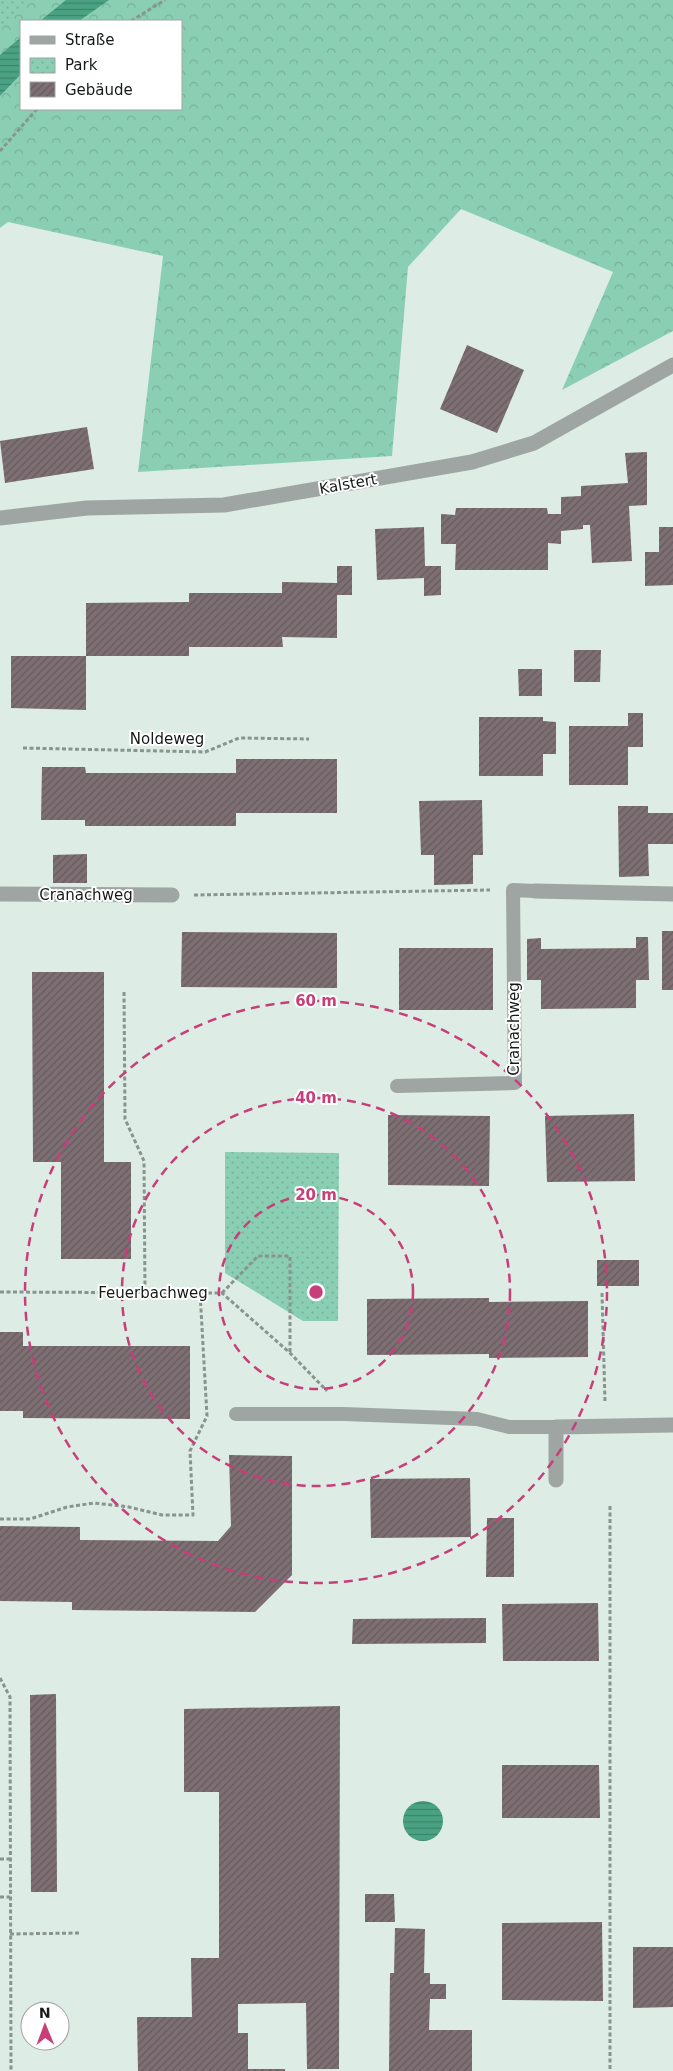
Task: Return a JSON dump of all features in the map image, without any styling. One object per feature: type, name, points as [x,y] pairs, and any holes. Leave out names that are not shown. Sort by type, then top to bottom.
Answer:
[{"type":"street","name":"Kalstert","points":[[0,518],[87,508],[224,505],[472,462],[534,443],[673,365]]},
{"type":"street","points":[[535,891],[673,894]]},
{"type":"street","name":"Cranachweg","points":[[0,894],[172,895]]},
{"type":"street","points":[[556,1480],[556,1427],[673,1425]]},
{"type":"lane","points":[[514,890],[535,891]]},
{"type":"lane","name":"Cranachweg","points":[[397,1086],[515,1083],[514,890]]},
{"type":"lane","points":[[236,1414],[344,1414],[477,1419],[509,1427],[556,1427]]},
{"type":"path","points":[[133,20],[165,0]]},
{"type":"path","points":[[0,151],[36,110]]},
{"type":"path","name":"Noldeweg","points":[[24,748],[206,752],[239,738],[309,739]]},
{"type":"path","points":[[172,895],[514,890]]},
{"type":"path","points":[[124,992],[125,1119],[144,1161],[145,1293]]},
{"type":"path","points":[[222,1293],[258,1256],[290,1256],[290,1353]]},
{"type":"path","name":"Feuerbachweg","points":[[0,1292],[222,1293],[290,1353],[344,1407],[344,1414]]},
{"type":"path","points":[[0,1519],[30,1519],[67,1507],[94,1503],[129,1507],[162,1515],[193,1515],[190,1451],[207,1416],[200,1292]]},
{"type":"path","points":[[602,1293],[605,1406]]},
{"type":"path","points":[[610,1506],[610,2071]]},
{"type":"path","points":[[0,1678],[10,1697],[11,2071]]},
{"type":"path","points":[[0,1859],[10,1859]]},
{"type":"path","points":[[0,1898],[10,1897]]},
{"type":"path","points":[[10,1934],[79,1933]]},
{"type":"green space","points":[[0,0],[30,0],[0,28]]},
{"type":"green space","points":[[14,0],[673,0],[673,331],[562,390],[613,272],[461,209],[408,267],[392,456],[138,472],[163,256],[8,222],[0,228],[0,14]]},
{"type":"green space","points":[[225,1152],[339,1153],[338,1321],[303,1321],[225,1273]]},
{"type":"shaded area","points":[[66,0],[109,0],[80,20],[41,20]]},
{"type":"shaded area","points":[[20,38],[20,75],[0,96],[0,55]]},
{"type":"shaded area","points":[[423,1801],[437,1807],[443,1821],[437,1835],[423,1841],[409,1835],[403,1821],[409,1807]]},
{"type":"building","points":[[467,345],[524,370],[497,433],[440,409]]},
{"type":"building","points":[[87,427],[94,469],[5,483],[0,441]]},
{"type":"building","points":[[647,452],[647,505],[629,506],[632,561],[592,563],[590,525],[583,525],[583,529],[561,531],[561,544],[548,543],[548,570],[455,570],[456,544],[441,544],[441,514],[455,515],[456,508],[547,508],[548,514],[561,514],[561,497],[581,496],[581,486],[628,483],[625,453]]},
{"type":"building","points":[[424,527],[425,566],[441,566],[441,595],[424,596],[424,578],[377,580],[375,529]]},
{"type":"building","points":[[659,527],[673,527],[673,585],[645,586],[645,552],[659,552]]},
{"type":"building","points":[[337,566],[352,566],[352,595],[337,595],[337,638],[282,637],[283,647],[189,647],[189,656],[86,656],[86,603],[189,602],[189,593],[282,593],[282,582],[337,583]]},
{"type":"building","points":[[574,650],[601,650],[600,682],[574,682]]},
{"type":"building","points":[[11,656],[86,656],[86,710],[11,708]]},
{"type":"building","points":[[518,669],[542,669],[542,696],[519,696]]},
{"type":"building","points":[[628,713],[643,713],[643,747],[628,747],[628,785],[569,785],[569,726],[628,726]]},
{"type":"building","points":[[479,717],[543,717],[543,721],[556,722],[556,754],[543,754],[543,776],[479,776]]},
{"type":"building","points":[[236,759],[337,759],[337,813],[236,813],[236,826],[85,826],[85,820],[41,820],[42,767],[85,767],[86,773],[236,773]]},
{"type":"building","points":[[482,800],[483,855],[473,855],[473,884],[434,885],[434,855],[421,855],[419,801]]},
{"type":"building","points":[[618,806],[648,806],[648,813],[673,813],[673,844],[648,844],[649,876],[619,877]]},
{"type":"building","points":[[87,854],[87,883],[53,883],[53,855]]},
{"type":"building","points":[[662,931],[673,931],[673,990],[662,990]]},
{"type":"building","points":[[182,932],[337,933],[337,988],[181,987]]},
{"type":"building","points":[[636,937],[648,937],[649,980],[636,980],[636,1008],[541,1009],[541,980],[527,980],[527,939],[541,938],[541,949],[636,948]]},
{"type":"building","points":[[399,948],[493,948],[493,1010],[399,1010]]},
{"type":"building","points":[[32,972],[104,972],[104,1162],[131,1162],[131,1259],[61,1259],[61,1162],[33,1162]]},
{"type":"building","points":[[634,1114],[635,1181],[547,1182],[545,1116]]},
{"type":"building","points":[[388,1115],[490,1116],[489,1186],[388,1185]]},
{"type":"building","points":[[597,1260],[639,1260],[639,1286],[597,1286]]},
{"type":"building","points":[[489,1298],[489,1302],[588,1301],[588,1357],[489,1358],[489,1354],[367,1355],[367,1299]]},
{"type":"building","points":[[0,1332],[23,1332],[23,1346],[190,1346],[190,1419],[23,1418],[23,1411],[0,1411]]},
{"type":"building","points":[[229,1455],[292,1456],[292,1575],[255,1612],[72,1610],[72,1602],[0,1601],[0,1526],[80,1527],[80,1540],[218,1541],[231,1526]]},
{"type":"building","points":[[470,1478],[471,1537],[371,1538],[370,1479]]},
{"type":"building","points":[[487,1518],[514,1518],[514,1577],[486,1577]]},
{"type":"building","points":[[598,1603],[599,1661],[503,1661],[502,1604]]},
{"type":"building","points":[[486,1618],[486,1643],[352,1644],[353,1619]]},
{"type":"building","points":[[56,1694],[57,1892],[31,1892],[30,1695]]},
{"type":"building","points":[[340,1706],[339,2069],[307,2069],[306,2003],[238,2004],[238,2033],[248,2033],[248,2069],[285,2069],[285,2071],[138,2071],[137,2017],[192,2017],[191,1958],[219,1958],[219,1792],[184,1792],[184,1709]]},
{"type":"building","points":[[502,1765],[599,1765],[600,1818],[502,1818]]},
{"type":"building","points":[[365,1894],[394,1894],[395,1922],[365,1922]]},
{"type":"building","points":[[602,1922],[603,2001],[502,2000],[502,1923]]},
{"type":"building","points":[[395,1928],[425,1929],[424,1973],[430,1973],[430,1984],[446,1984],[446,1999],[430,1999],[429,2030],[472,2030],[472,2071],[389,2071],[390,1973],[394,1973]]},
{"type":"building","points":[[633,1947],[673,1947],[673,2007],[633,2008]]}]
